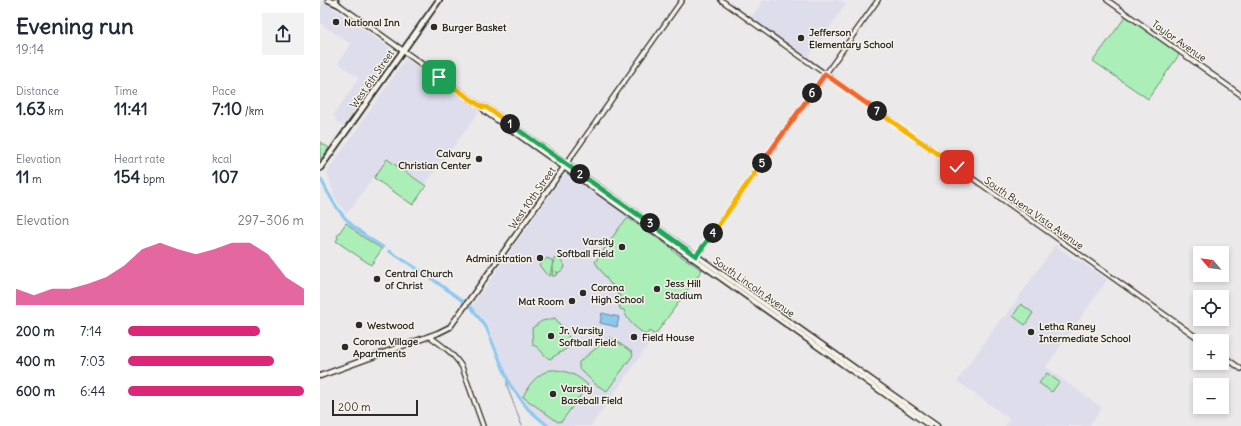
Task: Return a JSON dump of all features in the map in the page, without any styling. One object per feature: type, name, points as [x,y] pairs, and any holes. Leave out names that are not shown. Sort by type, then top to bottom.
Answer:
[{"type":"main road","name":"South Lincoln Avenue","points":[[328,0],[340,5]]},
{"type":"main road","name":"South Lincoln Avenue","points":[[335,0],[403,51],[482,107],[486,107],[930,426]]},
{"type":"main road","name":"West 6th Street","points":[[321,167],[439,0]]},
{"type":"main road","name":"West 10th Street","points":[[320,376],[450,327],[565,165]]},
{"type":"main road","name":"South Lincoln Avenue","points":[[695,258],[937,426]]},
{"type":"street","name":"West 10th Street","points":[[565,165],[682,0]]},
{"type":"street","name":"South Buena Vista Avenue","points":[[721,0],[1193,335]]},
{"type":"street","points":[[695,258],[878,0]]},
{"type":"street","name":"Taylor Avenue","points":[[1108,0],[1241,95]]},
{"type":"street","points":[[429,336],[450,352],[462,367],[483,426]]},
{"type":"street","points":[[1229,360],[1241,369]]},
{"type":"shaded area","name":"Jefferson Elementary School","points":[[762,0],[840,0],[846,4],[808,57],[751,18],[763,1]]},
{"type":"shaded area","points":[[324,2],[394,51],[394,55],[343,126],[337,122],[336,118],[333,116],[359,78],[338,63],[351,44],[320,23],[320,8]]},
{"type":"shaded area","points":[[405,60],[408,60],[477,109],[478,113],[425,185],[386,159],[347,214],[335,198],[327,172]]},
{"type":"shaded area","name":"Corona High School","points":[[567,173],[702,269],[591,426],[550,426],[532,412],[521,400],[511,385],[503,369],[490,331],[484,320],[472,306]]},
{"type":"shaded area","name":"Letha Raney Intermediate School","points":[[1055,245],[1107,280],[1046,367],[1102,408],[1089,426],[1005,426],[1010,419],[957,381],[1003,316],[1005,317]]},
{"type":"green space","points":[[1126,16],[1179,54],[1148,99],[1093,61]]},
{"type":"green space","points":[[320,142],[329,148],[320,160]]},
{"type":"green space","points":[[387,159],[426,186],[413,205],[374,178]]},
{"type":"green space","name":"Jess Hill Stadium","points":[[628,218],[702,270],[655,335],[649,331],[646,335],[630,322],[624,310],[620,309],[620,295],[617,294],[617,291],[612,287],[612,284],[611,285],[595,262],[619,228]]},
{"type":"green space","points":[[346,223],[360,235],[382,249],[371,265],[336,241],[338,238],[337,236]]},
{"type":"green space","points":[[559,257],[565,266],[564,269],[558,273],[556,271],[558,274],[552,276],[554,259]]},
{"type":"green space","points":[[547,258],[553,261],[550,276],[546,274],[539,265]]},
{"type":"green space","points":[[1021,304],[1033,313],[1025,325],[1013,316]]},
{"type":"green space","name":"Jr. Varsity Softball Field","points":[[555,318],[574,344],[550,359],[533,345],[532,328],[542,321]]},
{"type":"green space","points":[[610,337],[632,352],[633,355],[607,391],[595,384],[579,368],[579,362]]},
{"type":"green space","name":"Varsity Baseball Field","points":[[550,370],[570,373],[580,378],[588,385],[562,421],[558,422],[523,397],[534,380],[541,374]]},
{"type":"green space","points":[[1047,373],[1059,382],[1052,392],[1039,383]]},
{"type":"water","points":[[602,313],[619,317],[617,327],[600,323]]},
{"type":"waterway","points":[[321,179],[333,201],[346,219],[362,233],[383,247]]},
{"type":"waterway","points":[[389,251],[424,273],[471,307],[486,327],[510,385],[528,409],[548,426]]},
{"type":"waterway","points":[[507,378],[507,386],[522,426]]},
{"type":"place","name":"National Inn","points":[[336,22]]},
{"type":"place","name":"Burger Basket","points":[[434,27]]},
{"type":"place","name":"Jefferson Elementary School","points":[[801,38]]},
{"type":"place","name":"Calvary Christian Center","points":[[479,159]]},
{"type":"place","name":"Varsity Softball Field","points":[[622,247]]},
{"type":"place","name":"Administration","points":[[540,258]]},
{"type":"place","name":"Central Church of Christ","points":[[377,279]]},
{"type":"place","name":"Jess Hill Stadium","points":[[657,289]]},
{"type":"place","name":"Corona High School","points":[[583,293]]},
{"type":"place","name":"Mat Room","points":[[572,301]]},
{"type":"place","name":"Westwood","points":[[359,325]]},
{"type":"place","name":"Letha Raney Intermediate School","points":[[1031,332]]},
{"type":"place","name":"Jr. Varsity Softball Field","points":[[551,336]]},
{"type":"place","name":"Field House","points":[[634,337]]},
{"type":"place","name":"Corona Village Apartments","points":[[345,347]]},
{"type":"place","name":"Varsity Baseball Field","points":[[553,394]]},
{"type":"route","points":[[439,77],[482,107],[486,107],[696,256],[825,74],[957,167]]}]
